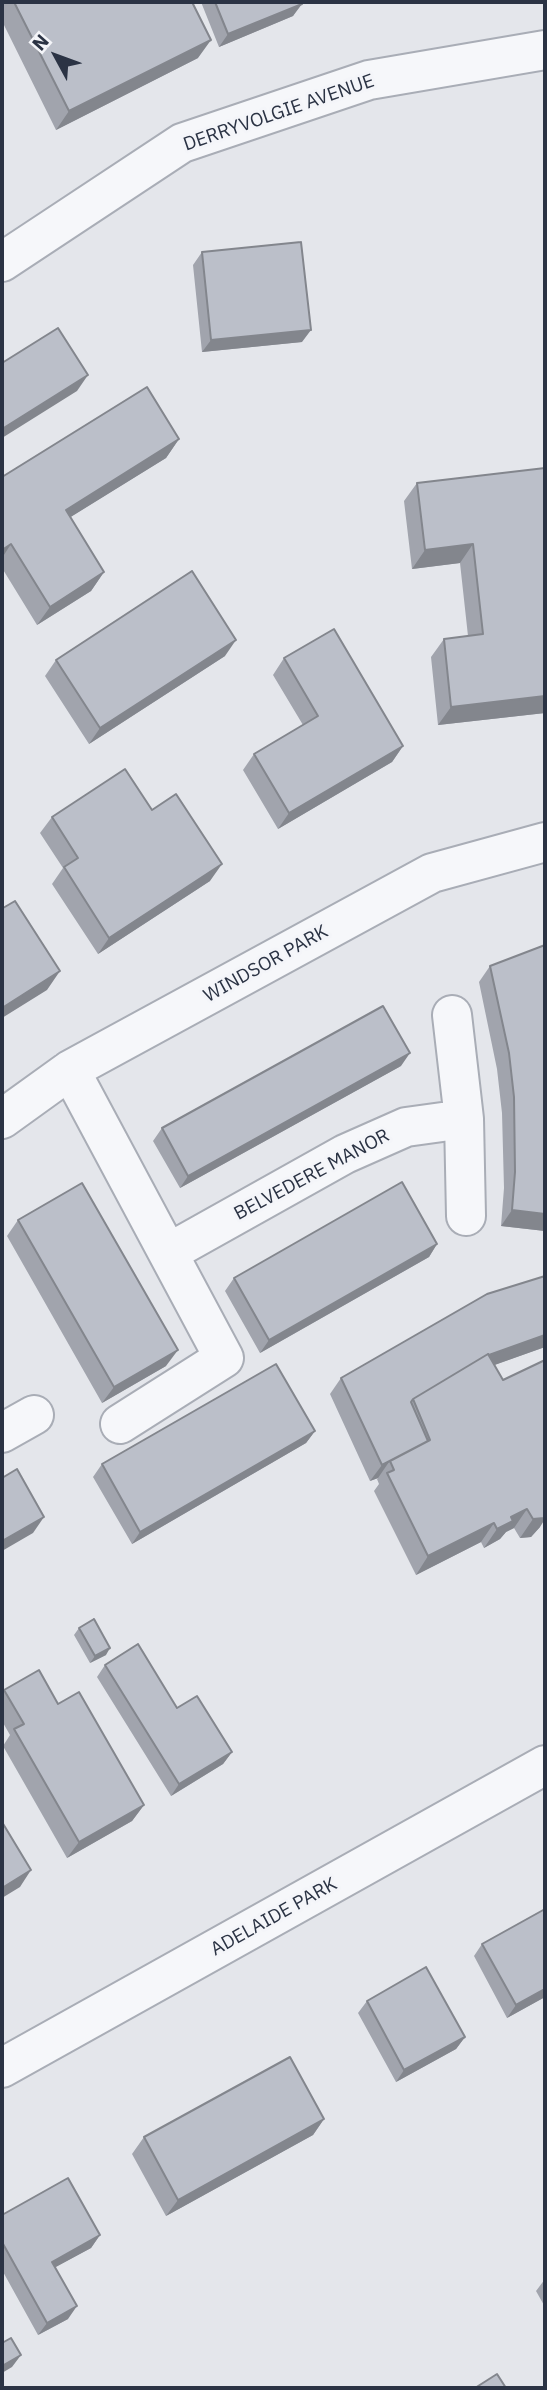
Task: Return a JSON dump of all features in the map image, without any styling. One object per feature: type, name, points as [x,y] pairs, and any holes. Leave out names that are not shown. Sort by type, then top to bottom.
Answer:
[{"type":"street","name":"DERRYVOLGIE AVENUE","points":[[2,262],[183,143],[369,80],[545,50]]},
{"type":"street","name":"WINDSOR PARK","points":[[2,1119],[70,1070],[432,873],[545,842]]},
{"type":"street","points":[[452,1015],[464,1119],[466,1216]]},
{"type":"street","points":[[70,1070],[224,1358],[120,1424]]},
{"type":"street","name":"BELVEDERE MANOR","points":[[168,1253],[345,1154],[406,1127],[464,1119]]},
{"type":"street","name":"ADELAIDE PARK","points":[[2,2068],[545,1765]]},
{"type":"building","points":[[14,2],[192,2],[211,40],[69,111]]},
{"type":"building","points":[[215,2],[301,2],[302,4],[228,34]]},
{"type":"building","points":[[301,242],[311,330],[211,340],[202,252]]},
{"type":"building","points":[[58,328],[88,375],[2,429],[2,363]]},
{"type":"building","points":[[147,387],[179,439],[66,510],[104,572],[50,607],[11,544],[2,550],[2,477]]},
{"type":"building","points":[[545,468],[545,696],[451,707],[444,639],[483,634],[473,544],[425,550],[417,483]]},
{"type":"building","points":[[192,571],[236,640],[100,728],[56,660]]},
{"type":"building","points":[[334,629],[403,746],[289,813],[254,754],[318,716],[284,658]]},
{"type":"building","points":[[125,769],[152,810],[176,794],[222,864],[109,938],[64,867],[78,858],[52,817]]},
{"type":"building","points":[[15,901],[60,971],[2,1008],[2,906],[3,908]]},
{"type":"building","points":[[545,945],[545,1214],[512,1210],[515,1172],[514,1097],[509,1053],[490,966]]},
{"type":"building","points":[[383,1006],[410,1053],[188,1176],[162,1128]]},
{"type":"building","points":[[402,1182],[437,1244],[269,1340],[234,1278]]},
{"type":"building","points":[[82,1183],[178,1350],[114,1387],[18,1220]]},
{"type":"building","points":[[545,1276],[545,1335],[488,1354],[413,1399],[411,1402],[428,1441],[382,1465],[341,1378],[487,1294]]},
{"type":"building","points":[[488,1354],[503,1380],[545,1360],[545,1517],[533,1519],[527,1509],[511,1517],[513,1521],[497,1529],[494,1523],[428,1556],[387,1473],[394,1470],[390,1461],[430,1440],[413,1399]]},
{"type":"building","points":[[276,1364],[315,1431],[140,1532],[102,1464]]},
{"type":"building","points":[[17,1469],[44,1517],[2,1541],[2,1478]]},
{"type":"building","points":[[94,1619],[110,1648],[95,1656],[79,1628]]},
{"type":"building","points":[[138,1644],[177,1708],[197,1696],[232,1752],[179,1784],[105,1665]]},
{"type":"building","points":[[39,1670],[58,1704],[79,1692],[144,1805],[79,1842],[14,1729],[24,1724],[4,1690]]},
{"type":"building","points":[[2,1822],[31,1870],[2,1888]]},
{"type":"building","points":[[545,1909],[545,1989],[516,2005],[482,1944]]},
{"type":"building","points":[[426,1967],[465,2037],[404,2070],[367,2001]]},
{"type":"building","points":[[290,2057],[324,2119],[178,2200],[144,2137]]},
{"type":"building","points":[[68,2178],[100,2235],[52,2262],[77,2306],[47,2323],[2,2242],[2,2215]]},
{"type":"building","points":[[11,2338],[21,2355],[2,2366],[2,2343]]},
{"type":"building","points":[[497,2374],[506,2388],[475,2388]]}]
